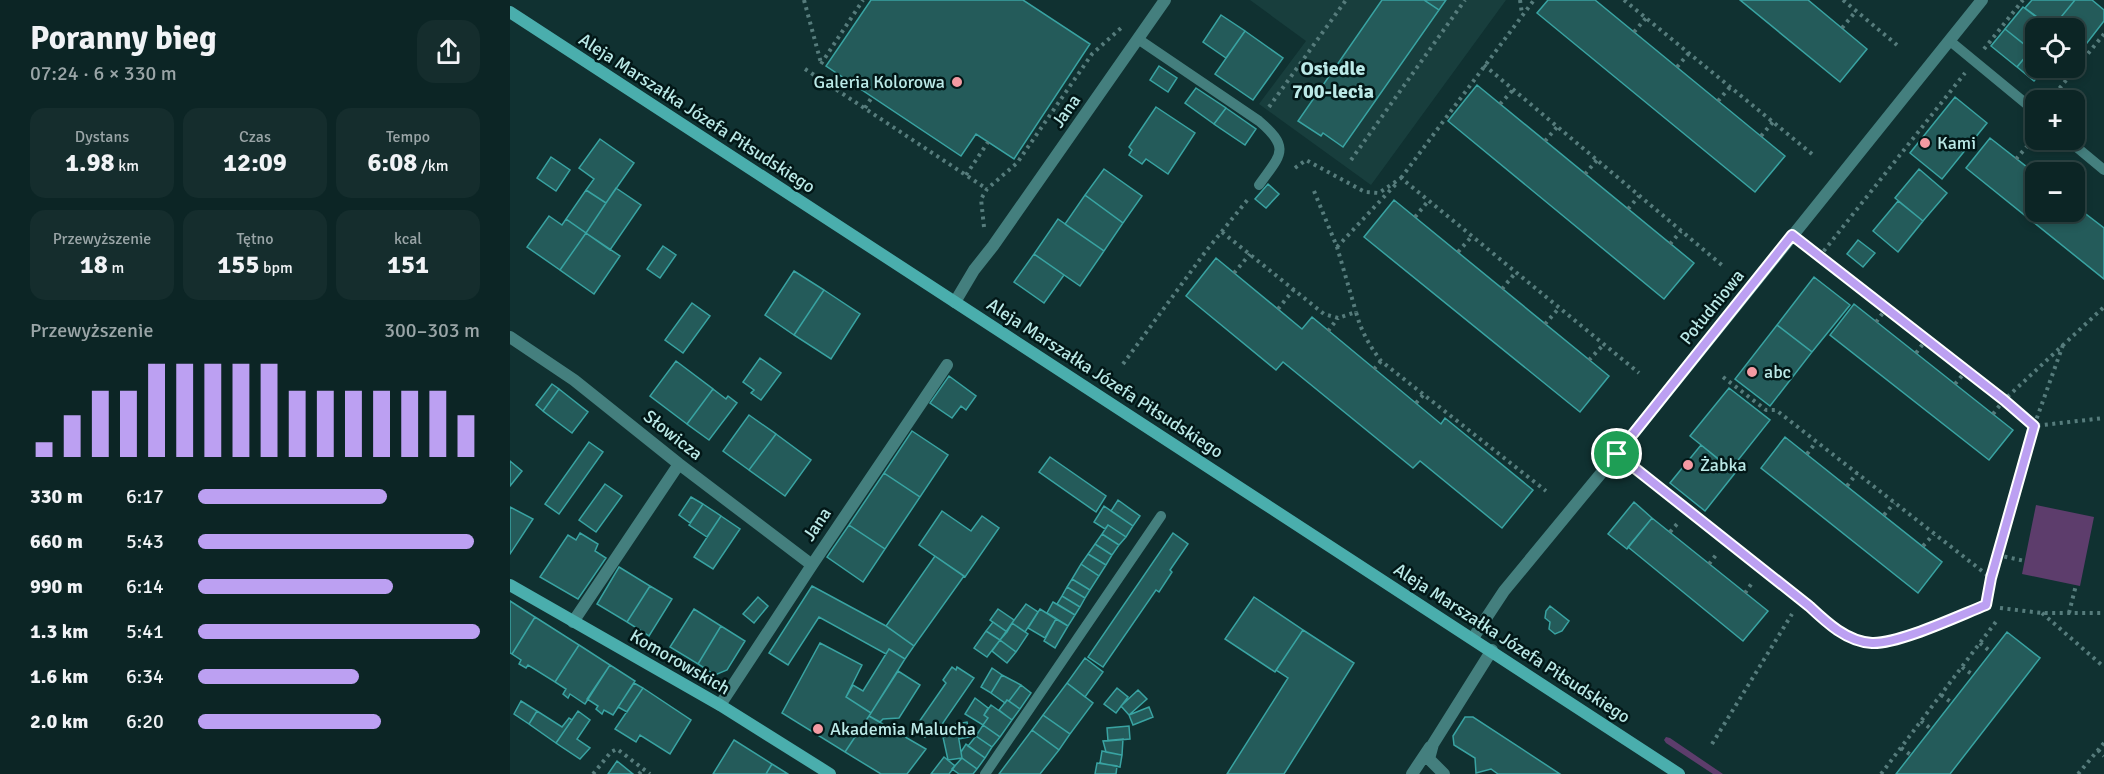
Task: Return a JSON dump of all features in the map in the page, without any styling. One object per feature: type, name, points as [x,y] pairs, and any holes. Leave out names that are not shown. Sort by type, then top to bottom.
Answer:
[{"type":"street","name":"Jana","points":[[955,302],[974,270],[1165,0]]},
{"type":"street","name":"Południowa","points":[[1473,638],[1504,591],[1982,0]]},
{"type":"street","name":"Aleja Marszałka Józefa Piłsudskiego","points":[[510,12],[1679,774]]},
{"type":"street","name":"Słowicza","points":[[510,337],[574,380],[679,464],[812,565]]},
{"type":"street","name":"Jana","points":[[720,705],[947,365]]},
{"type":"street","points":[[573,622],[679,464]]},
{"type":"street","name":"Komorowskich","points":[[510,585],[720,705],[830,774]]},
{"type":"street","points":[[1412,774],[1492,650]]},
{"type":"street","points":[[1432,744],[1429,759],[1444,774]]},
{"type":"lane","points":[[1138,39],[1275,134],[1280,149],[1277,160],[1259,185]]},
{"type":"lane","points":[[1950,41],[2025,103]]},
{"type":"lane","points":[[2080,150],[2104,170]]},
{"type":"lane","points":[[1617,454],[1809,606],[1826,622],[1850,637],[1871,643],[1893,640],[1986,605]]},
{"type":"lane","points":[[985,774],[1161,516]]},
{"type":"path","points":[[804,0],[821,64],[863,0]]},
{"type":"path","points":[[1259,121],[1346,0]]},
{"type":"path","points":[[1351,160],[1465,0]]},
{"type":"path","points":[[1520,0],[1522,15]]},
{"type":"path","points":[[1337,247],[1401,178],[1534,0]]},
{"type":"path","points":[[1624,0],[1812,154]]},
{"type":"path","points":[[1842,0],[1898,45]]},
{"type":"path","points":[[1819,257],[2023,0]]},
{"type":"path","points":[[1842,28],[1856,11]]},
{"type":"path","points":[[1634,32],[1646,18]]},
{"type":"path","points":[[993,246],[985,240],[981,199],[987,189],[1017,163],[1092,54],[1125,25]]},
{"type":"path","points":[[2058,90],[2104,34]]},
{"type":"path","points":[[1677,67],[1689,53]]},
{"type":"path","points":[[1484,65],[1723,266]]},
{"type":"path","points":[[805,69],[987,189]]},
{"type":"path","points":[[1718,100],[1730,87]]},
{"type":"path","points":[[1500,104],[1513,90]]},
{"type":"path","points":[[865,108],[872,97]]},
{"type":"path","points":[[1761,136],[1773,122]]},
{"type":"path","points":[[1545,141],[1557,127]]},
{"type":"path","points":[[966,174],[988,142]]},
{"type":"path","points":[[2016,159],[2025,149]]},
{"type":"path","points":[[1295,168],[1306,160],[1365,192],[1379,193],[1401,178]]},
{"type":"path","points":[[1585,174],[1597,160]]},
{"type":"path","points":[[1401,178],[1639,372]]},
{"type":"path","points":[[1123,364],[1259,185]]},
{"type":"path","points":[[1314,191],[1337,247],[1360,328],[1368,344],[1382,361],[1546,491]]},
{"type":"path","points":[[1628,209],[1639,196]]},
{"type":"path","points":[[1415,217],[1429,200]]},
{"type":"path","points":[[1670,244],[1681,231]]},
{"type":"path","points":[[1222,232],[1324,314],[1338,318]]},
{"type":"path","points":[[1792,235],[2004,400],[2034,426],[2104,418]]},
{"type":"path","points":[[1458,252],[1472,236]]},
{"type":"path","points":[[1234,273],[1250,254]]},
{"type":"path","points":[[1502,289],[1516,272]]},
{"type":"path","points":[[1278,309],[1294,289]]},
{"type":"path","points":[[1993,414],[2004,400],[2104,307]]},
{"type":"path","points":[[1545,324],[1559,308]]},
{"type":"path","points":[[1876,322],[1886,309]]},
{"type":"path","points":[[1328,331],[1338,318],[1356,312]]},
{"type":"path","points":[[1916,353],[1926,340]]},
{"type":"path","points":[[1589,360],[1604,344]]},
{"type":"path","points":[[2063,345],[2034,426],[1997,555],[1986,605],[2042,613],[2104,613]]},
{"type":"path","points":[[1374,369],[1382,361]]},
{"type":"path","points":[[1955,384],[1966,371]]},
{"type":"path","points":[[1723,377],[1766,410],[1776,410],[1991,578]]},
{"type":"path","points":[[1416,403],[1424,394]]},
{"type":"path","points":[[1464,434],[1468,429]]},
{"type":"path","points":[[1807,454],[1816,442]]},
{"type":"path","points":[[1505,467],[1510,462]]},
{"type":"path","points":[[1847,486],[1857,473]]},
{"type":"path","points":[[1884,515],[1894,503]]},
{"type":"path","points":[[1670,532],[1677,524]]},
{"type":"path","points":[[1923,546],[1934,534]]},
{"type":"path","points":[[1709,564],[1716,555]]},
{"type":"path","points":[[1997,555],[2025,561]]},
{"type":"path","points":[[1744,593],[1752,584]]},
{"type":"path","points":[[2069,613],[2076,585]]},
{"type":"path","points":[[1712,744],[1792,615],[1809,606]]},
{"type":"path","points":[[1881,774],[2006,609]]},
{"type":"path","points":[[2042,613],[2104,667]]},
{"type":"path","points":[[1980,643],[1991,652]]},
{"type":"path","points":[[1962,667],[1973,675]]},
{"type":"path","points":[[1941,695],[1952,702]]},
{"type":"path","points":[[1921,721],[1931,729]]},
{"type":"path","points":[[2078,774],[2104,743]]},
{"type":"path","points":[[1901,748],[1911,755]]},
{"type":"path","points":[[593,774],[611,752],[617,749],[650,774]]},
{"type":"path","points":[[2098,750],[2104,756]]},
{"type":"path","points":[[639,774],[643,769]]},
{"type":"shaded area","points":[[1250,0],[1506,0],[1371,185],[1259,104],[1306,41]]},
{"type":"shaded area","points":[[2036,505],[2094,517],[2080,586],[2022,574]]},
{"type":"shaded area","points":[[1666,737],[1723,774],[1713,774],[1666,743],[1664,740]]},
{"type":"building","name":"Galeria Kolorowa","points":[[871,0],[1023,0],[1090,44],[1014,159],[976,134],[961,156],[826,66]]},
{"type":"building","points":[[1382,0],[1424,0],[1439,10],[1343,147],[1323,133],[1321,136],[1298,121]]},
{"type":"building","points":[[1424,0],[1446,0],[1439,10]]},
{"type":"building","points":[[1548,0],[1595,0],[1785,156],[1755,192],[1537,13]]},
{"type":"building","points":[[1740,0],[1808,0],[1867,49],[1840,82]]},
{"type":"building","points":[[2032,0],[2075,0],[2060,18],[2038,18],[2025,8]]},
{"type":"building","points":[[2075,0],[2092,0],[2104,10],[2104,21],[2085,46],[2085,18],[2060,18]]},
{"type":"building","points":[[2023,7],[2038,18],[2025,18],[2025,45],[2005,29]]},
{"type":"building","points":[[1221,15],[1245,31],[1226,58],[1203,42]]},
{"type":"building","points":[[2005,29],[2025,45],[2025,57],[2017,67],[1991,46]]},
{"type":"building","points":[[1245,31],[1283,58],[1253,100],[1215,74]]},
{"type":"building","points":[[2025,57],[2025,74],[2017,67]]},
{"type":"building","points":[[1159,66],[1177,78],[1168,92],[1150,80]]},
{"type":"building","points":[[1477,85],[1694,263],[1664,299],[1448,121]]},
{"type":"building","points":[[1196,88],[1226,108],[1214,124],[1185,103]]},
{"type":"building","points":[[1955,97],[1987,123],[1942,179],[1910,153]]},
{"type":"building","points":[[1156,107],[1195,133],[1168,174],[1146,159],[1142,164],[1129,155],[1132,150],[1129,147]]},
{"type":"building","points":[[1226,108],[1256,129],[1245,145],[1214,124]]},
{"type":"building","points":[[1990,138],[2025,165],[2025,215],[1966,168]]},
{"type":"building","points":[[600,139],[634,163],[606,203],[586,190],[594,179],[579,168]]},
{"type":"building","points":[[551,157],[570,170],[556,191],[537,178]]},
{"type":"building","points":[[1104,169],[1142,196],[1123,223],[1085,195]]},
{"type":"building","points":[[1919,169],[1947,193],[1923,221],[1895,198]]},
{"type":"building","points":[[1268,184],[1279,194],[1266,208],[1255,199]]},
{"type":"building","points":[[616,188],[641,205],[610,250],[586,233]]},
{"type":"building","points":[[586,190],[606,203],[586,233],[566,219]]},
{"type":"building","points":[[1085,195],[1123,223],[1104,251],[1065,224]]},
{"type":"building","points":[[1394,200],[1609,376],[1580,412],[1364,237]]},
{"type":"building","points":[[1898,201],[1923,221],[1898,252],[1873,231]]},
{"type":"building","points":[[2085,213],[2104,228],[2104,279],[2033,222],[2085,222]]},
{"type":"building","points":[[549,216],[562,225],[566,219],[586,233],[560,270],[527,247]]},
{"type":"building","points":[[1058,219],[1104,251],[1080,286],[1034,254]]},
{"type":"building","points":[[586,233],[620,256],[594,294],[560,270]]},
{"type":"building","points":[[1858,240],[1875,253],[1863,267],[1847,254]]},
{"type":"building","points":[[663,246],[676,255],[660,278],[647,269]]},
{"type":"building","points":[[1034,254],[1064,275],[1044,303],[1014,282]]},
{"type":"building","points":[[1216,258],[1302,329],[1312,317],[1441,424],[1445,418],[1533,490],[1502,528],[1420,461],[1413,468],[1283,362],[1276,370],[1186,296]]},
{"type":"building","points":[[794,271],[824,290],[794,335],[765,315]]},
{"type":"building","points":[[1814,277],[1850,305],[1812,352],[1777,325]]},
{"type":"building","points":[[824,290],[860,314],[831,359],[794,335]]},
{"type":"building","points":[[692,303],[710,316],[683,353],[665,340]]},
{"type":"building","points":[[1854,304],[2013,430],[1989,460],[1830,335]]},
{"type":"building","points":[[1777,325],[1812,352],[1770,406],[1735,379]]},
{"type":"building","points":[[760,358],[781,373],[761,400],[751,393],[754,390],[743,382]]},
{"type":"building","points":[[676,361],[713,389],[687,424],[650,396]]},
{"type":"building","points":[[949,376],[976,396],[966,410],[961,406],[952,418],[930,403]]},
{"type":"building","points":[[552,384],[559,389],[543,411],[536,405]]},
{"type":"building","points":[[1729,388],[1770,420],[1731,469],[1690,436]]},
{"type":"building","points":[[559,389],[588,412],[572,433],[543,411]]},
{"type":"building","points":[[713,389],[726,399],[728,396],[737,403],[709,440],[687,424]]},
{"type":"building","points":[[749,415],[776,434],[749,470],[723,451]]},
{"type":"building","points":[[912,431],[948,455],[920,497],[884,473]]},
{"type":"building","points":[[776,434],[811,460],[785,496],[749,470]]},
{"type":"building","points":[[1785,437],[1942,562],[1918,593],[1761,468]]},
{"type":"building","points":[[589,442],[603,452],[559,514],[545,504]]},
{"type":"building","points":[[1701,445],[1735,473],[1705,511],[1670,483]]},
{"type":"building","points":[[1050,457],[1106,496],[1096,512],[1039,472]]},
{"type":"building","points":[[510,461],[522,471],[510,486]]},
{"type":"building","points":[[884,473],[920,497],[885,549],[849,525]]},
{"type":"building","points":[[605,484],[622,496],[596,532],[579,520]]},
{"type":"building","points":[[691,497],[703,504],[690,523],[679,515]]},
{"type":"building","points":[[1118,500],[1140,516],[1133,526],[1111,511]]},
{"type":"building","points":[[1634,502],[1652,518],[1627,549],[1608,534]]},
{"type":"building","points":[[703,504],[721,516],[707,537],[689,525]]},
{"type":"building","points":[[1104,506],[1133,526],[1126,537],[1108,525],[1105,529],[1094,522]]},
{"type":"building","points":[[510,507],[533,519],[510,554]]},
{"type":"building","points":[[942,511],[971,531],[982,516],[999,528],[965,577],[919,545]]},
{"type":"building","points":[[721,516],[740,529],[713,569],[694,557]]},
{"type":"building","points":[[1652,518],[1768,611],[1743,641],[1628,547]]},
{"type":"building","points":[[849,525],[885,549],[863,582],[827,557]]},
{"type":"building","points":[[1108,525],[1126,537],[1119,545],[1102,534]]},
{"type":"building","points":[[580,533],[598,544],[595,551],[606,558],[578,599],[540,577],[568,535],[576,540]]},
{"type":"building","points":[[1173,533],[1188,544],[1170,570],[1172,572],[1159,592],[1156,590],[1103,667],[1088,657]]},
{"type":"building","points":[[1102,534],[1119,545],[1112,555],[1095,544]]},
{"type":"building","points":[[1095,544],[1112,555],[1106,565],[1088,554]]},
{"type":"building","points":[[1088,554],[1106,565],[1099,576],[1081,564]]},
{"type":"building","points":[[935,556],[964,576],[914,646],[886,626]]},
{"type":"building","points":[[1081,564],[1099,576],[1090,590],[1072,579]]},
{"type":"building","points":[[619,567],[650,586],[627,622],[597,604]]},
{"type":"building","points":[[1072,579],[1090,590],[1085,598],[1067,587]]},
{"type":"building","points":[[650,586],[672,599],[649,636],[627,622]]},
{"type":"building","points":[[812,586],[886,626],[914,646],[905,659],[889,649],[886,654],[819,617],[788,665],[769,653]]},
{"type":"building","points":[[1067,587],[1085,598],[1080,607],[1062,596]]},
{"type":"building","points":[[1062,596],[1080,607],[1075,615],[1057,604]]},
{"type":"building","points":[[758,597],[768,606],[754,623],[743,614]]},
{"type":"building","points":[[1254,597],[1303,630],[1275,672],[1225,639]]},
{"type":"building","points":[[510,601],[535,617],[512,654],[510,653]]},
{"type":"building","points":[[1053,602],[1075,615],[1068,626],[1047,613]]},
{"type":"building","points":[[1026,604],[1038,612],[1025,632],[1012,623]]},
{"type":"building","points":[[1550,606],[1569,621],[1562,631],[1555,634],[1549,629],[1550,622],[1545,618]]},
{"type":"building","points":[[694,609],[721,626],[698,664],[670,647]]},
{"type":"building","points":[[998,609],[1014,620],[1007,632],[990,620]]},
{"type":"building","points":[[1040,609],[1056,619],[1045,638],[1028,628]]},
{"type":"building","points":[[535,617],[579,645],[555,682],[528,665],[526,668],[519,664],[521,660],[512,654]]},
{"type":"building","points":[[1056,619],[1068,626],[1055,648],[1044,641]]},
{"type":"building","points":[[993,622],[1007,632],[1000,640],[986,631]]},
{"type":"building","points":[[1012,623],[1028,634],[1016,652],[1000,640]]},
{"type":"building","points":[[721,626],[745,641],[727,670],[715,675],[698,664]]},
{"type":"building","points":[[1303,630],[1354,663],[1284,774],[1227,774],[1288,678],[1276,670]]},
{"type":"building","points":[[986,631],[1000,640],[987,657],[974,648]]},
{"type":"building","points":[[2007,632],[2040,658],[1950,774],[1896,774]]},
{"type":"building","points":[[1000,640],[1016,652],[1007,663],[992,651]]},
{"type":"building","points":[[820,643],[862,665],[846,697],[871,713],[845,752],[782,713]]},
{"type":"building","points":[[579,645],[610,665],[585,704],[570,694],[568,698],[563,694],[566,689],[555,682]]},
{"type":"building","points":[[889,649],[905,659],[871,713],[846,697],[853,685],[863,691]]},
{"type":"building","points":[[1085,658],[1103,672],[1085,697],[1067,683]]},
{"type":"building","points":[[610,665],[635,681],[613,715],[604,710],[602,714],[596,709],[598,706],[587,699]]},
{"type":"building","points":[[952,667],[956,670],[957,667],[974,678],[934,736],[928,731],[925,737],[914,729],[946,683],[943,680]]},
{"type":"building","points":[[992,668],[1002,675],[991,693],[981,687]]},
{"type":"building","points":[[898,671],[920,685],[899,718],[883,719],[880,722],[869,716]]},
{"type":"building","points":[[1002,675],[1021,685],[1005,703],[991,693]]},
{"type":"building","points":[[634,683],[643,688],[627,712],[618,707]]},
{"type":"building","points":[[1067,683],[1093,703],[1070,734],[1043,715]]},
{"type":"building","points":[[1021,685],[1031,693],[1020,709],[1009,701]]},
{"type":"building","points":[[643,688],[691,720],[670,754],[640,735],[636,742],[615,729]]},
{"type":"building","points":[[1117,688],[1128,697],[1116,713],[1104,704]]},
{"type":"building","points":[[1138,690],[1147,699],[1129,715],[1121,706]]},
{"type":"building","points":[[975,698],[988,708],[984,715],[988,718],[983,725],[965,714]]},
{"type":"building","points":[[1007,700],[1020,709],[1012,720],[999,710]]},
{"type":"building","points":[[521,701],[537,711],[529,724],[514,714]]},
{"type":"building","points":[[991,705],[1012,720],[1000,737],[983,725],[988,718],[984,715]]},
{"type":"building","points":[[1149,707],[1153,717],[1133,725],[1129,715]]},
{"type":"building","points":[[537,711],[562,727],[569,718],[572,720],[556,743],[529,724]]},
{"type":"building","points":[[578,711],[590,720],[577,739],[590,748],[580,759],[556,743]]},
{"type":"building","points":[[1043,715],[1070,734],[1059,750],[1032,730]]},
{"type":"building","points":[[869,716],[926,749],[907,774],[881,774],[845,752]]},
{"type":"building","points":[[1465,717],[1473,717],[1560,774],[1498,774],[1491,769],[1476,773],[1475,758],[1454,745],[1453,736]]},
{"type":"building","points":[[967,722],[970,737],[959,739],[956,724]]},
{"type":"building","points":[[983,725],[1000,737],[992,747],[976,736]]},
{"type":"building","points":[[1129,726],[1130,739],[1108,741],[1107,728]]},
{"type":"building","points":[[1032,730],[1059,750],[1040,774],[999,774]]},
{"type":"building","points":[[958,734],[962,758],[948,760],[943,737]]},
{"type":"building","points":[[976,736],[992,747],[985,758],[968,746]]},
{"type":"building","points":[[1123,739],[1122,755],[1106,752],[1103,741]]},
{"type":"building","points":[[734,740],[772,764],[766,774],[713,774]]},
{"type":"building","points":[[966,744],[985,758],[977,769],[962,758],[961,752]]},
{"type":"building","points":[[1102,751],[1122,755],[1120,767],[1100,763]]},
{"type":"building","points":[[944,757],[955,766],[949,774],[931,774]]},
{"type":"building","points":[[962,758],[977,769],[973,774],[959,774],[952,769]]},
{"type":"building","points":[[617,761],[633,774],[608,774]]},
{"type":"building","points":[[1097,763],[1117,766],[1116,774],[1095,774]]},
{"type":"building","points":[[772,764],[788,774],[766,774]]},
{"type":"place","name":"Galeria Kolorowa","points":[[957,82]]},
{"type":"place","name":"Kami","points":[[1925,143]]},
{"type":"place","name":"abc","points":[[1752,372]]},
{"type":"place","name":"Żabka","points":[[1688,465]]},
{"type":"place","name":"Akademia Malucha","points":[[818,729]]},
{"type":"district","name":"Osiedle 700-lecia","points":[[1333,80]]},
{"type":"route","points":[[1792,235],[2004,400],[2034,426],[1991,578],[1986,605],[1893,640],[1871,643],[1850,637],[1826,622],[1809,606],[1617,454],[1792,235]]}]
